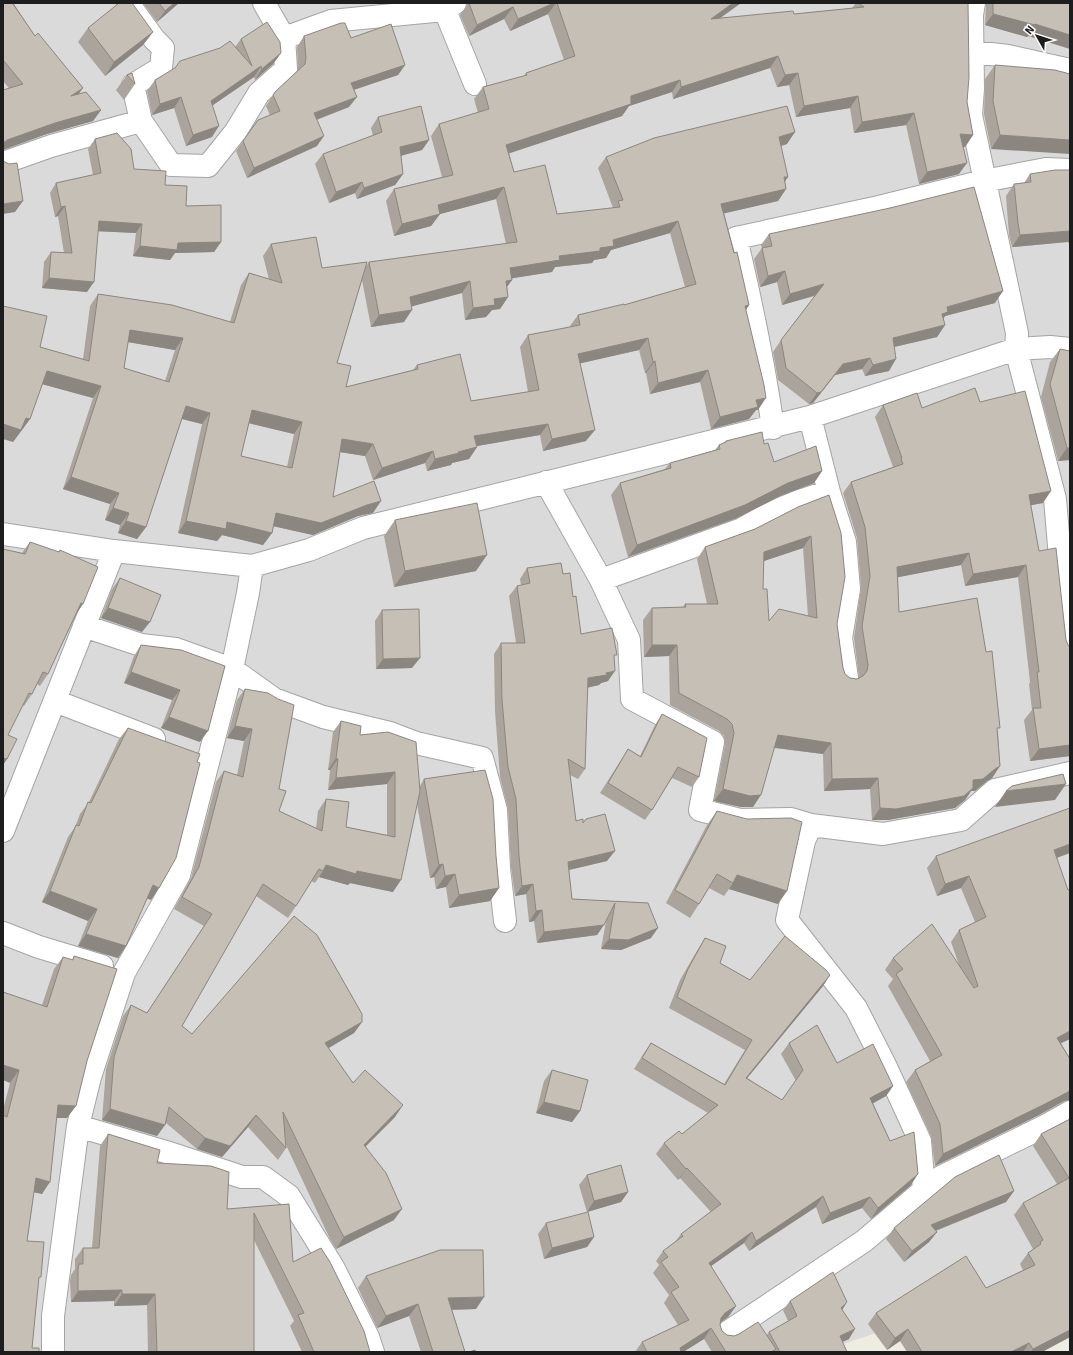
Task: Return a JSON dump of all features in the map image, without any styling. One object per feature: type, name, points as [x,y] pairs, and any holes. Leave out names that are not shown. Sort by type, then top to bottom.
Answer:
[{"type":"street","points":[[128,3],[154,39],[163,48],[161,68],[133,85],[141,121],[171,165],[208,166],[236,131],[259,93],[286,68],[284,38],[264,3]]},
{"type":"street","points":[[974,3],[972,15],[971,115],[1017,333],[1016,349],[1062,500],[1062,581],[1070,650]]},
{"type":"street","points":[[284,38],[331,21],[447,5],[475,84]]},
{"type":"street","points":[[972,52],[1008,56],[1070,70]]},
{"type":"street","points":[[3,162],[50,146],[141,121]]},
{"type":"street","points":[[773,428],[736,238],[879,207],[984,181],[1046,169],[1070,170]]},
{"type":"street","points":[[3,534],[114,551],[252,566],[309,550],[363,528],[810,418],[1016,349],[1050,347],[1070,349]]},
{"type":"street","points":[[810,418],[829,492],[845,542],[849,588],[841,638],[846,678]]},
{"type":"street","points":[[546,482],[601,580],[630,640],[632,699],[713,742],[700,810],[740,820],[791,819],[810,825],[883,834],[960,820],[995,790],[1070,773]]},
{"type":"street","points":[[601,580],[742,529],[760,518],[814,496],[829,492]]},
{"type":"street","points":[[3,831],[114,551]]},
{"type":"street","points":[[53,1352],[53,1316],[78,1126],[90,1077],[124,973],[178,875],[200,755],[232,669],[248,593],[252,566]]},
{"type":"street","points":[[84,626],[141,645],[176,649],[232,669],[274,699],[323,717],[390,733],[416,743],[482,758],[496,810],[499,868],[505,921]]},
{"type":"street","points":[[55,701],[171,745]]},
{"type":"street","points":[[810,825],[804,841],[788,920],[856,1008],[886,1067],[920,1141],[924,1190]]},
{"type":"street","points":[[3,933],[39,947],[124,973]]},
{"type":"street","points":[[725,1334],[864,1240],[941,1177],[1043,1127],[1070,1112]]},
{"type":"street","points":[[78,1126],[166,1152],[242,1177],[263,1177],[289,1196],[333,1267],[368,1337],[373,1352]]},
{"type":"shaded area","points":[[3,3],[1070,3],[1070,1267],[820,1352],[3,1352]]},
{"type":"building","points":[[3,3],[14,3],[13,4],[35,36],[38,33],[83,88],[71,96],[86,92],[101,110],[55,123],[7,140],[3,143],[3,90],[23,84],[3,60]]},
{"type":"building","points":[[119,3],[132,3],[153,32],[114,62],[88,28]]},
{"type":"building","points":[[159,3],[174,3],[165,11]]},
{"type":"building","points":[[469,3],[554,3],[518,19],[513,7],[477,25]]},
{"type":"building","points":[[557,3],[733,3],[711,19],[793,11],[794,14],[864,7],[858,3],[968,3],[969,77],[967,102],[973,135],[960,134],[967,163],[927,172],[914,113],[862,122],[858,96],[804,106],[798,73],[785,75],[778,56],[681,87],[680,80],[631,96],[631,104],[506,145],[514,172],[545,165],[557,214],[620,207],[618,201],[623,200],[606,157],[654,138],[787,106],[795,132],[779,137],[788,177],[784,177],[786,189],[721,204],[734,253],[737,252],[749,305],[745,306],[764,385],[766,398],[756,400],[758,407],[720,417],[708,370],[658,383],[655,361],[653,362],[648,338],[578,354],[595,430],[552,439],[548,424],[474,436],[477,447],[435,459],[433,451],[382,468],[373,444],[342,439],[333,497],[374,481],[381,501],[321,523],[276,513],[272,533],[227,522],[226,529],[186,521],[210,413],[186,406],[146,527],[126,521],[129,513],[113,508],[119,493],[71,477],[101,386],[47,371],[30,419],[26,418],[21,430],[3,424],[3,306],[47,316],[40,347],[89,361],[98,294],[172,305],[234,323],[249,273],[282,283],[271,244],[316,237],[322,268],[367,262],[337,363],[351,366],[346,387],[418,369],[417,365],[460,354],[471,401],[539,390],[528,335],[580,325],[578,315],[624,305],[696,284],[678,221],[613,240],[614,246],[600,248],[600,251],[559,256],[560,260],[510,268],[512,280],[506,281],[508,297],[494,299],[495,305],[473,308],[470,281],[410,297],[412,310],[379,315],[369,262],[517,242],[504,187],[438,205],[440,214],[402,224],[394,189],[453,175],[439,124],[489,109],[483,87],[527,75],[526,73],[575,56]],"holes":[[[130,330],[183,338],[169,382],[124,368]],[[252,410],[302,422],[292,468],[241,456]]]},
{"type":"building","points":[[993,3],[1070,3],[1070,35],[1035,24],[993,14]]},
{"type":"building","points":[[267,22],[280,42],[281,53],[262,69],[261,66],[211,101],[219,126],[193,135],[181,97],[160,104],[155,80],[175,68],[180,61],[220,48],[230,41],[252,66],[241,39]]},
{"type":"building","points":[[341,23],[345,23],[351,38],[391,24],[405,65],[351,83],[357,97],[314,113],[324,136],[254,168],[243,141],[258,120],[280,111],[273,95],[305,64],[306,58],[304,36]]},
{"type":"building","points":[[995,65],[1055,70],[1070,74],[1070,140],[1000,135],[993,101]]},
{"type":"building","points":[[132,73],[135,84],[127,75]]},
{"type":"building","points":[[421,106],[429,140],[400,147],[403,174],[364,188],[362,182],[336,192],[323,154],[382,132],[378,117]]},
{"type":"building","points":[[117,133],[131,149],[134,169],[166,171],[165,185],[187,186],[186,206],[221,205],[221,242],[178,243],[177,250],[140,246],[142,224],[99,221],[94,282],[49,278],[51,252],[72,253],[65,206],[61,207],[56,183],[101,173],[95,139]]},
{"type":"building","points":[[3,161],[9,164],[17,163],[23,201],[3,204]]},
{"type":"building","points":[[1055,170],[1070,170],[1070,231],[1020,235],[1014,184],[1031,182],[1030,174]]},
{"type":"building","points":[[974,187],[1003,291],[947,307],[948,312],[942,314],[945,325],[893,338],[896,359],[873,365],[870,358],[843,364],[821,392],[817,393],[786,368],[781,340],[824,284],[790,294],[785,271],[768,276],[762,248],[772,246],[769,234],[890,208]]},
{"type":"building","points":[[1060,349],[1070,351],[1070,448],[1067,448],[1050,384]]},
{"type":"building","points":[[975,388],[980,402],[1025,391],[1051,491],[1029,495],[1039,551],[1056,548],[1066,640],[1070,647],[1070,745],[1039,749],[1033,708],[1041,708],[1037,672],[1039,672],[1026,565],[973,574],[969,553],[897,567],[899,612],[977,598],[986,652],[992,651],[1000,728],[997,728],[1000,766],[983,779],[973,780],[973,788],[964,796],[896,809],[880,808],[878,778],[832,779],[831,743],[778,735],[761,795],[750,796],[723,789],[734,733],[732,724],[727,719],[679,693],[677,645],[652,645],[652,608],[686,607],[685,604],[718,604],[705,547],[755,529],[798,507],[829,495],[841,533],[845,577],[837,624],[843,668],[845,674],[850,678],[857,679],[863,676],[867,671],[868,665],[862,626],[870,576],[865,527],[851,482],[903,464],[883,405],[917,393],[922,408]],"holes":[[[811,536],[817,618],[779,609],[769,621],[767,589],[763,589],[764,552]]]},
{"type":"building","points":[[762,432],[764,444],[768,443],[774,462],[816,446],[822,471],[788,483],[745,505],[637,545],[620,483],[671,468],[670,463],[720,449],[719,445],[726,441]]},
{"type":"building","points":[[477,503],[487,555],[405,571],[395,520]]},
{"type":"building","points":[[30,542],[59,552],[60,550],[98,567],[83,604],[81,603],[48,674],[43,672],[32,694],[29,693],[8,735],[17,739],[7,759],[3,758],[3,549],[25,554]]},
{"type":"building","points":[[561,563],[563,574],[570,573],[573,597],[576,596],[581,634],[612,628],[617,655],[614,655],[615,671],[606,673],[607,675],[588,678],[585,769],[568,759],[576,821],[583,819],[583,823],[586,819],[605,814],[615,851],[568,862],[572,899],[648,903],[658,928],[628,940],[609,939],[615,903],[604,925],[544,932],[542,910],[536,911],[533,884],[522,886],[516,799],[508,767],[502,700],[501,643],[525,643],[517,586],[530,583],[527,568]]},
{"type":"building","points":[[120,578],[161,595],[150,622],[108,608]]},
{"type":"building","points":[[419,609],[420,658],[383,659],[382,610]]},
{"type":"building","points":[[141,645],[181,650],[225,666],[208,731],[169,717],[180,690],[131,672]]},
{"type":"building","points":[[245,689],[268,693],[278,699],[294,705],[279,789],[286,791],[279,811],[322,831],[326,799],[349,802],[346,827],[395,837],[395,772],[336,778],[338,759],[336,758],[341,721],[361,726],[360,735],[388,732],[416,742],[420,791],[401,880],[357,871],[356,874],[326,865],[323,871],[319,869],[296,906],[263,884],[182,1026],[192,1034],[294,916],[317,935],[362,1014],[362,1022],[325,1043],[353,1083],[365,1070],[403,1105],[364,1145],[386,1173],[402,1209],[344,1237],[283,1112],[286,1148],[256,1115],[230,1146],[205,1138],[169,1107],[165,1125],[110,1109],[114,1057],[131,1005],[147,1013],[212,914],[182,897],[199,867],[224,771],[243,777],[252,729],[235,726]]},
{"type":"building","points":[[662,714],[707,738],[699,777],[678,767],[652,810],[608,783],[628,749],[641,757]]},
{"type":"building","points":[[128,728],[200,754],[197,762],[200,763],[176,858],[159,888],[153,885],[126,946],[86,934],[97,909],[50,891],[76,825],[79,826],[88,802],[91,803]]},
{"type":"building","points":[[485,770],[493,799],[499,888],[459,895],[455,874],[445,876],[443,864],[439,865],[424,779]]},
{"type":"building","points":[[1063,774],[1066,784],[1006,791],[1012,786]]},
{"type":"building","points":[[1070,808],[1070,844],[1054,850],[1068,890],[1070,889],[1070,1031],[1057,1038],[1070,1059],[1070,1091],[943,1154],[940,1124],[915,1070],[942,1055],[896,974],[903,969],[893,958],[932,924],[974,988],[978,986],[959,930],[986,917],[969,876],[945,884],[936,856]]},
{"type":"building","points":[[717,811],[747,819],[791,818],[802,822],[787,891],[737,875],[733,883],[717,874],[699,904],[675,890]]},
{"type":"building","points":[[785,936],[830,975],[746,1078],[782,1100],[803,1070],[789,1043],[817,1025],[837,1063],[873,1044],[893,1086],[870,1098],[890,1141],[914,1132],[918,1174],[878,1208],[870,1197],[830,1213],[823,1196],[756,1241],[752,1232],[709,1263],[736,1306],[725,1313],[721,1318],[720,1325],[722,1331],[727,1335],[734,1336],[758,1322],[776,1349],[771,1352],[726,1352],[711,1328],[680,1348],[681,1352],[647,1352],[642,1342],[689,1320],[671,1292],[679,1287],[661,1262],[668,1257],[663,1251],[683,1236],[681,1234],[721,1204],[687,1168],[686,1169],[664,1143],[679,1131],[682,1134],[718,1105],[642,1058],[651,1043],[725,1085],[752,1040],[677,997],[688,969],[705,938],[726,946],[720,963],[750,980]]},
{"type":"building","points":[[74,956],[117,969],[87,1061],[76,1106],[58,1105],[50,1182],[36,1178],[27,1241],[44,1242],[32,1348],[39,1348],[39,1352],[3,1352],[3,1115],[7,1117],[19,1070],[3,1065],[3,992],[47,1007],[63,957],[73,960]]},
{"type":"building","points":[[552,1070],[588,1080],[580,1111],[544,1102]]},
{"type":"building","points":[[1070,1119],[1070,1330],[1033,1349],[1029,1343],[1011,1352],[922,1352],[908,1329],[895,1338],[876,1313],[966,1256],[986,1288],[1035,1265],[1028,1253],[1041,1244],[1040,1242],[1043,1240],[1023,1203],[1069,1178],[1041,1134]]},
{"type":"building","points":[[108,1134],[160,1150],[157,1163],[211,1166],[229,1172],[227,1209],[289,1204],[293,1262],[321,1248],[330,1262],[364,1331],[370,1352],[314,1352],[298,1315],[304,1313],[254,1213],[254,1352],[157,1352],[155,1294],[122,1294],[122,1290],[78,1291],[78,1269],[79,1264],[83,1264],[83,1248],[99,1248]]},
{"type":"building","points":[[999,1155],[1014,1191],[931,1225],[937,1232],[912,1251],[894,1228],[955,1177]]},
{"type":"building","points":[[621,1165],[628,1192],[594,1201],[587,1175]]},
{"type":"building","points":[[588,1212],[594,1237],[552,1248],[546,1223]]},
{"type":"building","points":[[440,1250],[483,1250],[484,1297],[448,1298],[465,1352],[433,1352],[418,1304],[386,1316],[366,1276]]},
{"type":"building","points":[[833,1272],[847,1302],[841,1308],[855,1329],[840,1336],[847,1352],[780,1352],[769,1332],[797,1316],[790,1301]]}]
